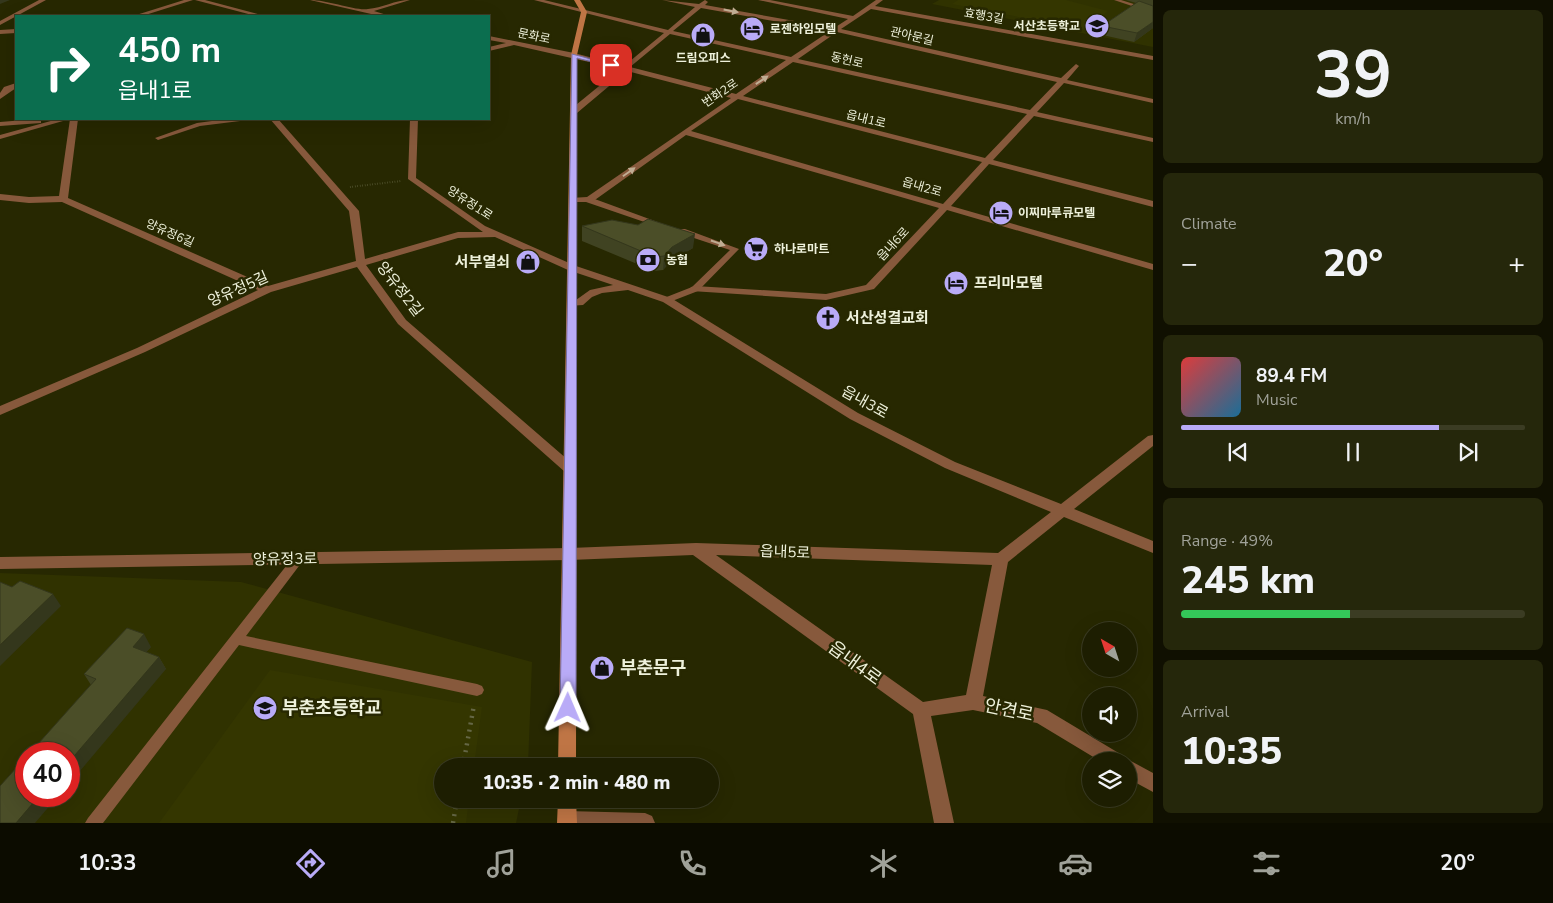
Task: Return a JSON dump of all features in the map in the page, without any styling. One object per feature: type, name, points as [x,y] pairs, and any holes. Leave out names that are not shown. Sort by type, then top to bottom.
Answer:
[{"type":"street","points":[[0,23],[43,0]]},
{"type":"street","points":[[139,15],[190,0]]},
{"type":"street","points":[[198,0],[258,15]]},
{"type":"street","points":[[313,0],[382,15]]},
{"type":"street","points":[[360,15],[407,0]]},
{"type":"street","name":"동헌로","points":[[537,0],[668,32],[1153,140]]},
{"type":"street","points":[[567,758],[574,56],[584,12],[578,0]]},
{"type":"street","name":"관아문길","points":[[665,0],[835,30],[1153,101]]},
{"type":"street","points":[[574,111],[706,0]]},
{"type":"street","points":[[761,0],[854,18]]},
{"type":"street","name":"번화2로","points":[[589,200],[684,132],[880,0]]},
{"type":"street","name":"효행3길","points":[[870,7],[1153,58]]},
{"type":"street","points":[[0,32],[15,31]]},
{"type":"street","name":"문화로","points":[[490,38],[574,56]]},
{"type":"street","points":[[490,49],[516,43]]},
{"type":"street","name":"읍내1로","points":[[574,56],[1153,204]]},
{"type":"street","name":"읍내6로","points":[[695,289],[826,297],[870,287],[1076,66]]},
{"type":"street","points":[[0,97],[7,89],[15,85]]},
{"type":"street","points":[[0,124],[44,120]]},
{"type":"street","points":[[0,138],[63,120]]},
{"type":"street","points":[[63,199],[74,120]]},
{"type":"street","name":"양유정2길","points":[[275,120],[354,211],[361,265],[402,322],[570,469]]},
{"type":"street","points":[[412,179],[414,120]]},
{"type":"street","name":"읍내2로","points":[[684,132],[1153,267]]},
{"type":"street","name":"양유정1로","points":[[412,179],[482,228],[572,268]]},
{"type":"street","name":"양유정6길","points":[[0,197],[28,200],[63,199],[266,290]]},
{"type":"street","points":[[573,200],[589,200]]},
{"type":"street","name":"양유정5길","points":[[0,411],[141,350],[266,290],[361,265],[458,236],[501,235]]},
{"type":"street","name":"읍내3로","points":[[572,268],[667,300],[854,416],[950,465],[1062,512],[1153,547]]},
{"type":"street","points":[[572,304],[579,303],[587,296],[605,290],[619,288],[642,290]]},
{"type":"street","points":[[973,702],[1001,559],[1153,439]]},
{"type":"street","name":"읍내5로","points":[[570,554],[696,549],[1001,559]]},
{"type":"street","name":"읍내4로","points":[[696,549],[921,710]]},
{"type":"street","name":"양유정3로","points":[[0,563],[570,554]]},
{"type":"street","name":"안견로","points":[[921,710],[973,702],[1041,716],[1101,752]]},
{"type":"street","points":[[921,710],[944,823]]},
{"type":"street","points":[[1137,774],[1153,784]]},
{"type":"street","points":[[567,808],[567,822],[645,823]]},
{"type":"lane","points":[[1116,0],[1153,12]]},
{"type":"lane","points":[[158,138],[199,124],[232,120]]},
{"type":"lane","points":[[589,200],[735,249],[695,289]]},
{"type":"lane","name":"읍내6로","points":[[667,300],[695,289]]},
{"type":"lane","points":[[92,823],[298,559]]},
{"type":"lane","points":[[236,639],[477,690]]},
{"type":"path","points":[[334,189],[412,179]]},
{"type":"path","points":[[464,758],[477,690]]},
{"type":"path","points":[[453,823],[456,808]]},
{"type":"shaded area","name":"서산초등학교","points":[[939,0],[1153,0],[1153,47],[932,4]]},
{"type":"shaded area","points":[[958,0],[1066,0],[1108,11],[1086,30],[952,4]]},
{"type":"shaded area","name":"부춘초등학교","points":[[0,573],[241,582],[532,662],[528,758],[434,758],[434,808],[519,808],[516,823],[0,823]]},
{"type":"shaded area","points":[[270,670],[482,707],[475,758],[434,758],[434,808],[468,808],[466,823],[159,823]]},
{"type":"building","points":[[1139,1],[1153,6],[1153,22],[1137,33],[1102,26]]},
{"type":"building","points":[[648,219],[695,234],[672,247],[664,256],[655,257],[582,226],[612,220],[638,225]]},
{"type":"building","points":[[20,581],[53,594],[0,645],[0,582],[12,587]]},
{"type":"building","points":[[127,628],[144,634],[133,647],[159,657],[80,749],[80,742],[40,742],[96,679],[84,674]]},
{"type":"building","points":[[15,769],[15,807],[30,807],[16,823],[0,823],[0,786]]},
{"type":"place","name":"서산초등학교","points":[[1097,26]]},
{"type":"place","name":"로젠하임모텔","points":[[752,29]]},
{"type":"place","name":"드림오피스","points":[[703,35]]},
{"type":"place","name":"이찌마루큐모텔","points":[[1001,213]]},
{"type":"place","name":"하나로마트","points":[[756,249]]},
{"type":"place","name":"농협","points":[[648,260]]},
{"type":"place","name":"서부열쇠","points":[[528,262]]},
{"type":"place","name":"프리마모텔","points":[[956,283]]},
{"type":"place","name":"서산성결교회","points":[[828,318]]},
{"type":"place","name":"부춘문구","points":[[602,668]]},
{"type":"place","name":"부춘초등학교","points":[[265,708]]},
{"type":"route","points":[[568,708],[574,56],[611,65]]}]
